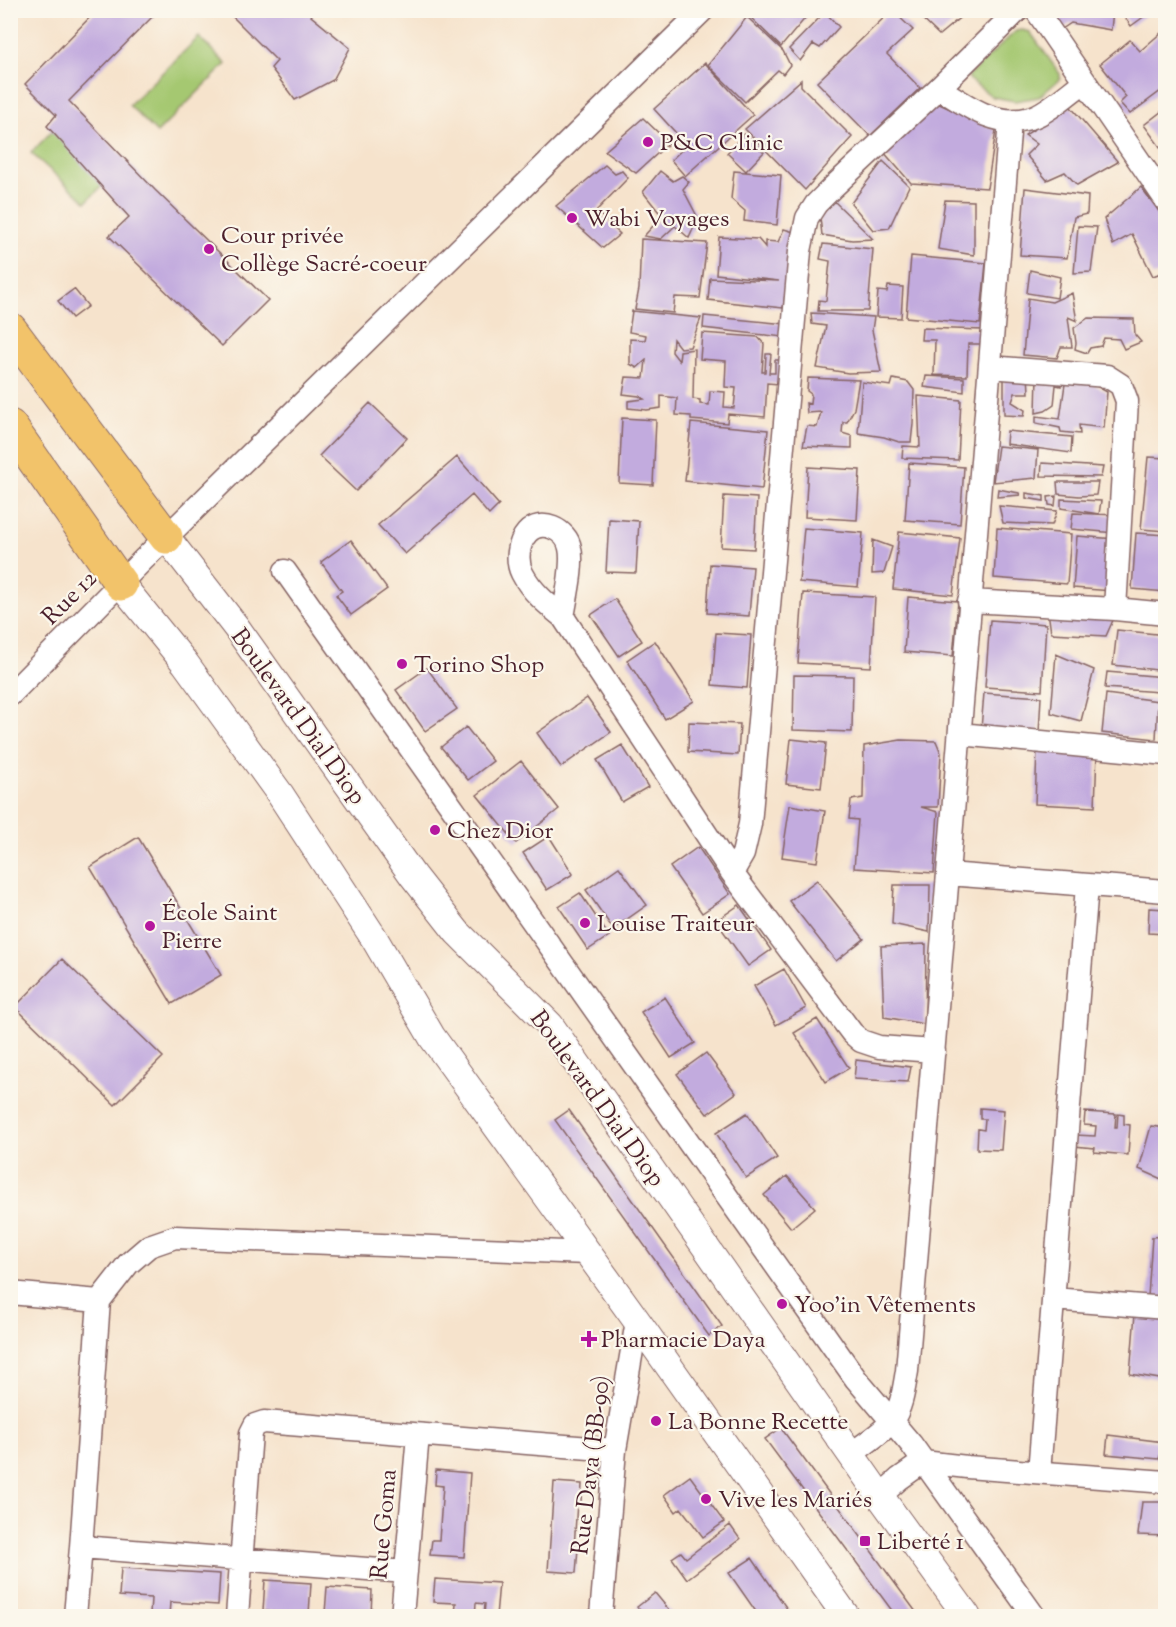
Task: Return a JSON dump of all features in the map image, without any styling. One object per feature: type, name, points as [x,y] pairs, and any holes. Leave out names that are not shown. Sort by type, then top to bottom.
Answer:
[{"type":"main road","points":[[10,329],[166,537]]},
{"type":"main road","points":[[10,426],[121,584]]},
{"type":"street","name":"Rue 12","points":[[10,695],[166,537],[703,10]]},
{"type":"street","points":[[732,873],[743,854],[750,824],[800,251],[807,218],[816,204],[833,187],[1018,10]]},
{"type":"street","points":[[1036,10],[1166,200]]},
{"type":"street","points":[[939,87],[976,111],[992,118],[1010,121],[1036,116],[1084,82]]},
{"type":"street","points":[[851,1454],[892,1421],[903,1394],[907,1371],[1010,121]]},
{"type":"street","points":[[990,367],[1107,376],[1121,385],[1127,401],[1115,609]]},
{"type":"street","name":"Boulevard Dial Diop","points":[[166,537],[236,627],[413,876],[457,932],[550,1025],[967,1617]]},
{"type":"street","points":[[285,571],[856,1379],[923,1462],[1034,1617]]},
{"type":"street","points":[[121,584],[185,663],[280,794],[374,938],[432,1037],[637,1320],[846,1617]]},
{"type":"street","points":[[969,601],[1166,614]]},
{"type":"street","points":[[563,617],[732,873],[852,1033],[861,1041],[879,1047],[934,1051]]},
{"type":"street","points":[[960,734],[1166,754]]},
{"type":"street","points":[[948,874],[1166,891]]},
{"type":"street","points":[[1039,1473],[1087,886]]},
{"type":"street","points":[[75,1617],[99,1301],[128,1264],[149,1246],[175,1236],[588,1253]]},
{"type":"street","points":[[10,1293],[99,1301]]},
{"type":"street","points":[[1053,1299],[1166,1308]]},
{"type":"street","name":"Rue Daya (BB-90)","points":[[601,1617],[615,1450],[637,1320]]},
{"type":"street","points":[[237,1617],[251,1432],[255,1425],[264,1422],[615,1450]]},
{"type":"street","name":"Rue Goma","points":[[402,1617],[418,1435]]},
{"type":"street","points":[[880,1496],[923,1462],[1166,1482]]},
{"type":"street","points":[[81,1547],[406,1572]]},
{"type":"green space","points":[[1016,31],[1030,32],[1060,74],[1060,79],[1039,97],[1015,101],[993,97],[968,76]]},
{"type":"green space","points":[[199,37],[226,64],[157,133],[129,105]]},
{"type":"green space","points":[[52,131],[105,183],[86,202],[31,153]]},
{"type":"building","points":[[97,10],[159,10],[69,101],[155,190],[268,300],[222,346],[109,236],[129,217],[47,126],[56,115],[25,84]]},
{"type":"building","points":[[226,10],[315,10],[311,16],[350,48],[333,80],[295,100],[271,68],[277,61]]},
{"type":"building","points":[[748,10],[812,10],[781,47],[746,13]]},
{"type":"building","points":[[892,10],[913,30],[887,54],[920,88],[870,136],[817,82]]},
{"type":"building","points":[[913,10],[969,10],[939,35]]},
{"type":"building","points":[[1049,10],[1113,10],[1111,30],[1071,23],[1062,29]]},
{"type":"building","points":[[1120,10],[1153,10],[1131,26]]},
{"type":"building","points":[[825,12],[839,27],[820,48],[813,44],[800,61],[789,49]]},
{"type":"building","points":[[747,17],[783,51],[790,65],[783,74],[778,70],[745,102],[708,65]]},
{"type":"building","points":[[1162,32],[1166,37],[1166,87],[1130,114],[1120,103],[1126,97],[1100,64],[1130,40],[1140,51]]},
{"type":"building","points":[[705,63],[753,115],[685,176],[671,160],[687,145],[654,109]]},
{"type":"building","points":[[801,80],[801,86],[852,137],[805,190],[745,129]]},
{"type":"building","points":[[935,102],[996,130],[987,188],[911,183],[882,150]]},
{"type":"building","points":[[1070,106],[1118,162],[1077,185],[1065,172],[1047,180],[1026,155],[1037,144],[1025,135]]},
{"type":"building","points":[[1166,108],[1166,155],[1144,125]]},
{"type":"building","points":[[643,118],[669,143],[636,173],[605,151]]},
{"type":"building","points":[[744,134],[764,152],[746,171],[727,153]]},
{"type":"building","points":[[883,161],[909,186],[889,228],[873,230],[851,203]]},
{"type":"building","points":[[605,165],[615,174],[622,171],[628,178],[596,211],[620,234],[603,248],[556,206]]},
{"type":"building","points":[[660,171],[673,181],[682,176],[689,182],[683,189],[698,218],[689,238],[675,226],[661,239],[644,236],[662,216],[643,192]]},
{"type":"building","points":[[734,171],[781,175],[777,225],[744,221],[745,211],[731,199]]},
{"type":"building","points":[[1141,187],[1166,221],[1166,271],[1153,276],[1132,234],[1113,245],[1104,219]]},
{"type":"building","points":[[1025,188],[1088,196],[1087,214],[1074,217],[1067,258],[1020,255]]},
{"type":"building","points":[[945,200],[974,201],[974,255],[938,249]]},
{"type":"building","points":[[834,201],[873,239],[852,240],[822,235],[820,217]]},
{"type":"building","points":[[1078,226],[1097,227],[1091,272],[1074,273]]},
{"type":"building","points":[[784,229],[794,232],[783,308],[708,300],[710,278],[779,281],[716,274],[719,237],[758,239],[765,247],[765,241],[778,242]]},
{"type":"building","points":[[641,239],[707,243],[700,298],[675,297],[673,313],[635,309],[639,289]]},
{"type":"building","points":[[823,244],[873,249],[868,311],[818,311],[819,300],[826,301],[830,261],[820,259]]},
{"type":"building","points":[[911,256],[986,263],[980,324],[906,317]]},
{"type":"building","points":[[1030,270],[1060,277],[1057,298],[1027,293]]},
{"type":"building","points":[[888,286],[903,287],[901,318],[876,317],[878,291],[887,292]]},
{"type":"building","points":[[74,289],[88,306],[72,318],[58,301]]},
{"type":"building","points":[[1072,293],[1077,321],[1068,317],[1072,347],[1061,347],[1057,358],[1023,355],[1028,298],[1052,302]]},
{"type":"building","points":[[632,311],[701,318],[690,347],[680,348],[673,339],[672,352],[679,361],[680,351],[694,349],[693,399],[700,400],[700,404],[709,405],[710,391],[725,392],[724,407],[734,408],[736,388],[725,387],[726,361],[700,359],[702,333],[758,337],[764,344],[762,372],[765,372],[766,354],[771,354],[769,373],[775,373],[775,360],[781,360],[779,384],[767,383],[765,417],[728,414],[727,423],[691,420],[691,416],[676,415],[677,398],[661,396],[661,408],[647,410],[628,408],[628,401],[644,399],[623,394],[626,377],[644,378],[646,360],[637,368],[630,364],[630,339],[645,340],[646,335],[629,332]]},
{"type":"building","points":[[811,313],[874,317],[872,330],[881,372],[848,373],[817,368],[826,326],[812,324]]},
{"type":"building","points":[[704,316],[786,324],[783,337],[703,328]]},
{"type":"building","points":[[1088,318],[1134,319],[1135,335],[1141,342],[1124,349],[1119,339],[1104,338],[1101,346],[1090,348],[1087,353],[1075,349],[1074,328]]},
{"type":"building","points":[[922,328],[984,330],[984,344],[968,344],[967,376],[934,375],[935,340],[921,340]]},
{"type":"building","points":[[1004,374],[1028,374],[1029,393],[1015,393],[1012,402],[1025,410],[1024,416],[1004,415]]},
{"type":"building","points":[[1037,375],[1060,377],[1061,386],[1056,385],[1054,405],[1045,411],[1036,413]]},
{"type":"building","points":[[926,376],[964,378],[964,392],[924,387]]},
{"type":"building","points":[[1066,377],[1080,377],[1107,392],[1104,428],[1079,425],[1080,434],[1061,432],[1060,428],[1036,423],[1036,416],[1060,419]]},
{"type":"building","points":[[808,378],[859,380],[854,409],[847,422],[843,422],[842,433],[852,436],[852,448],[803,446],[807,426],[817,427],[821,412],[807,413],[806,403],[810,404],[811,394],[807,391]]},
{"type":"building","points":[[893,379],[908,382],[914,390],[911,442],[899,442],[858,433],[862,382],[891,386]]},
{"type":"building","points":[[918,396],[961,400],[958,460],[902,458],[903,446],[920,447]]},
{"type":"building","points":[[370,403],[407,438],[356,491],[319,456]]},
{"type":"building","points":[[622,418],[656,420],[653,485],[619,483]]},
{"type":"building","points":[[691,423],[768,430],[762,489],[685,481]]},
{"type":"building","points":[[1007,431],[1072,437],[1071,453],[1006,444]]},
{"type":"building","points":[[998,446],[1038,450],[1036,478],[993,482]]},
{"type":"building","points":[[457,457],[499,505],[489,515],[472,495],[405,554],[378,525]]},
{"type":"building","points":[[1148,457],[1166,458],[1166,531],[1141,529]]},
{"type":"building","points":[[909,463],[964,467],[960,524],[905,520]]},
{"type":"building","points":[[1042,463],[1103,467],[1101,477],[1041,476]]},
{"type":"building","points":[[808,467],[860,470],[857,520],[805,517]]},
{"type":"building","points":[[1057,482],[1098,482],[1096,495],[1058,494]]},
{"type":"building","points":[[998,489],[1019,493],[1020,495],[997,497]]},
{"type":"building","points":[[1026,493],[1044,496],[1044,501],[1026,498]]},
{"type":"building","points":[[724,496],[757,498],[754,549],[721,547]]},
{"type":"building","points":[[1056,496],[1055,506],[1049,505],[1048,497]]},
{"type":"building","points":[[1061,499],[1101,501],[1099,514],[1061,508]]},
{"type":"building","points":[[999,506],[1057,511],[1052,525],[1003,523]]},
{"type":"building","points":[[1073,513],[1116,515],[1115,533],[1071,529]]},
{"type":"building","points":[[609,519],[639,521],[636,573],[606,572]]},
{"type":"building","points":[[804,528],[863,533],[858,587],[799,582]]},
{"type":"building","points":[[997,528],[1071,534],[1067,584],[994,578]]},
{"type":"building","points":[[899,532],[960,538],[953,595],[893,589]]},
{"type":"building","points":[[1136,533],[1166,535],[1166,592],[1132,589]]},
{"type":"building","points":[[1077,536],[1116,539],[1112,591],[1073,588]]},
{"type":"building","points":[[351,540],[387,589],[351,615],[336,595],[342,591],[321,562]]},
{"type":"building","points":[[873,540],[892,547],[884,573],[872,574]]},
{"type":"building","points":[[710,564],[753,567],[749,616],[707,613]]},
{"type":"building","points":[[803,593],[875,597],[871,667],[798,663]]},
{"type":"building","points":[[908,597],[958,601],[953,656],[904,652]]},
{"type":"building","points":[[615,599],[642,641],[619,656],[591,615]]},
{"type":"building","points":[[1048,611],[1114,618],[1106,636],[1051,633]]},
{"type":"building","points":[[990,620],[1046,624],[1042,691],[985,687]]},
{"type":"building","points":[[1117,630],[1166,635],[1166,671],[1113,665]]},
{"type":"building","points":[[716,633],[751,635],[747,688],[712,685]]},
{"type":"building","points":[[655,641],[694,701],[665,719],[627,660]]},
{"type":"building","points":[[1056,654],[1094,670],[1081,721],[1051,713]]},
{"type":"building","points":[[427,668],[457,709],[425,731],[396,690]]},
{"type":"building","points":[[1107,672],[1165,677],[1159,692],[1105,688]]},
{"type":"building","points":[[794,675],[853,676],[852,732],[793,730]]},
{"type":"building","points":[[984,693],[1041,697],[1039,733],[981,729]]},
{"type":"building","points":[[1106,694],[1158,701],[1156,739],[1102,733]]},
{"type":"building","points":[[587,698],[611,732],[561,767],[537,733]]},
{"type":"building","points":[[689,722],[740,724],[738,755],[688,752]]},
{"type":"building","points":[[466,727],[493,761],[468,780],[441,747]]},
{"type":"building","points":[[791,739],[826,743],[821,788],[786,784]]},
{"type":"building","points":[[901,740],[936,741],[941,753],[938,807],[921,807],[938,812],[934,873],[854,868],[858,820],[849,819],[851,800],[863,798],[864,746]]},
{"type":"building","points":[[622,745],[648,787],[622,802],[597,760]]},
{"type":"building","points":[[1037,749],[1097,752],[1095,807],[1035,804]]},
{"type":"building","points":[[521,761],[559,809],[516,843],[477,795]]},
{"type":"building","points":[[1164,785],[1166,785],[1166,813],[1162,813]]},
{"type":"building","points":[[790,805],[825,811],[817,862],[782,857]]},
{"type":"building","points":[[549,836],[573,874],[547,890],[523,853]]},
{"type":"building","points":[[138,837],[221,975],[172,1004],[90,867]]},
{"type":"building","points":[[698,847],[730,894],[702,913],[670,867]]},
{"type":"building","points":[[619,867],[647,905],[613,929],[586,890]]},
{"type":"building","points":[[817,880],[864,939],[836,961],[789,901]]},
{"type":"building","points":[[894,885],[930,885],[929,932],[892,924]]},
{"type":"building","points":[[580,893],[609,936],[588,950],[559,907]]},
{"type":"building","points":[[739,905],[771,950],[748,966],[716,921]]},
{"type":"building","points":[[1149,908],[1166,909],[1166,934],[1148,933]]},
{"type":"building","points":[[926,944],[925,1024],[884,1017],[881,946]]},
{"type":"building","points":[[62,959],[163,1057],[115,1105],[15,1007]]},
{"type":"building","points":[[784,969],[806,1008],[776,1025],[754,986]]},
{"type":"building","points":[[665,997],[695,1043],[671,1058],[641,1012]]},
{"type":"building","points":[[817,1019],[849,1068],[826,1082],[794,1033]]},
{"type":"building","points":[[706,1053],[736,1093],[707,1114],[677,1074]]},
{"type":"building","points":[[856,1060],[911,1067],[908,1082],[854,1079]]},
{"type":"building","points":[[980,1108],[1004,1110],[1001,1150],[977,1149],[978,1129],[984,1130],[985,1119],[980,1119]]},
{"type":"building","points":[[569,1110],[722,1326],[709,1336],[555,1120]]},
{"type":"building","points":[[1085,1112],[1116,1114],[1115,1127],[1117,1127],[1118,1114],[1124,1115],[1124,1124],[1130,1125],[1128,1155],[1094,1152],[1095,1148],[1074,1146],[1075,1135],[1095,1136],[1096,1126],[1084,1125]]},
{"type":"building","points":[[747,1113],[777,1158],[746,1178],[716,1133]]},
{"type":"building","points":[[1151,1126],[1166,1128],[1166,1181],[1139,1169]]},
{"type":"building","points":[[787,1176],[815,1208],[791,1228],[764,1195]]},
{"type":"building","points":[[1166,1236],[1166,1297],[1148,1297],[1152,1237]]},
{"type":"building","points":[[1135,1314],[1166,1315],[1166,1380],[1130,1374]]},
{"type":"building","points":[[781,1428],[919,1616],[896,1616],[765,1439]]},
{"type":"building","points":[[1108,1435],[1164,1442],[1159,1459],[1106,1454]]},
{"type":"building","points":[[436,1470],[470,1473],[464,1557],[430,1555],[432,1540],[439,1540],[443,1486],[435,1485]]},
{"type":"building","points":[[690,1476],[724,1522],[703,1537],[681,1508],[676,1512],[664,1495]]},
{"type":"building","points":[[554,1482],[582,1484],[581,1502],[577,1502],[574,1548],[578,1548],[576,1573],[548,1571]]},
{"type":"building","points":[[1142,1502],[1166,1502],[1166,1536],[1138,1535]]},
{"type":"building","points":[[730,1525],[740,1539],[687,1579],[672,1558],[681,1552],[686,1558]]},
{"type":"building","points":[[752,1558],[792,1616],[759,1616],[729,1573]]},
{"type":"building","points":[[121,1568],[220,1574],[218,1605],[170,1602],[169,1616],[150,1614],[151,1598],[119,1596]]},
{"type":"building","points":[[435,1579],[499,1583],[496,1616],[484,1616],[485,1604],[476,1603],[475,1616],[455,1616],[456,1603],[433,1602]]},
{"type":"building","points":[[265,1580],[311,1583],[309,1614],[263,1611]]},
{"type":"building","points":[[327,1587],[372,1590],[371,1616],[325,1613]]},
{"type":"building","points":[[655,1593],[674,1616],[645,1616],[637,1607]]},
{"type":"place","name":"P&C Clinic","points":[[648,142]]},
{"type":"place","name":"Wabi Voyages","points":[[572,218]]},
{"type":"place","name":"Cour privée Collège Sacré-coeur","points":[[209,249]]},
{"type":"place","name":"Torino Shop","points":[[402,664]]},
{"type":"place","name":"Chez Dior","points":[[435,830]]},
{"type":"place","name":"Louise Traiteur","points":[[585,923]]},
{"type":"place","name":"École Saint Pierre","points":[[150,926]]},
{"type":"place","name":"Yoo'in Vêtements","points":[[782,1304]]},
{"type":"place","name":"Pharmacie Daya","points":[[589,1339]]},
{"type":"place","name":"La Bonne Recette","points":[[656,1421]]},
{"type":"place","name":"Vive les Mariés","points":[[706,1499]]},
{"type":"place","name":"Liberté 1","points":[[865,1541]]}]
